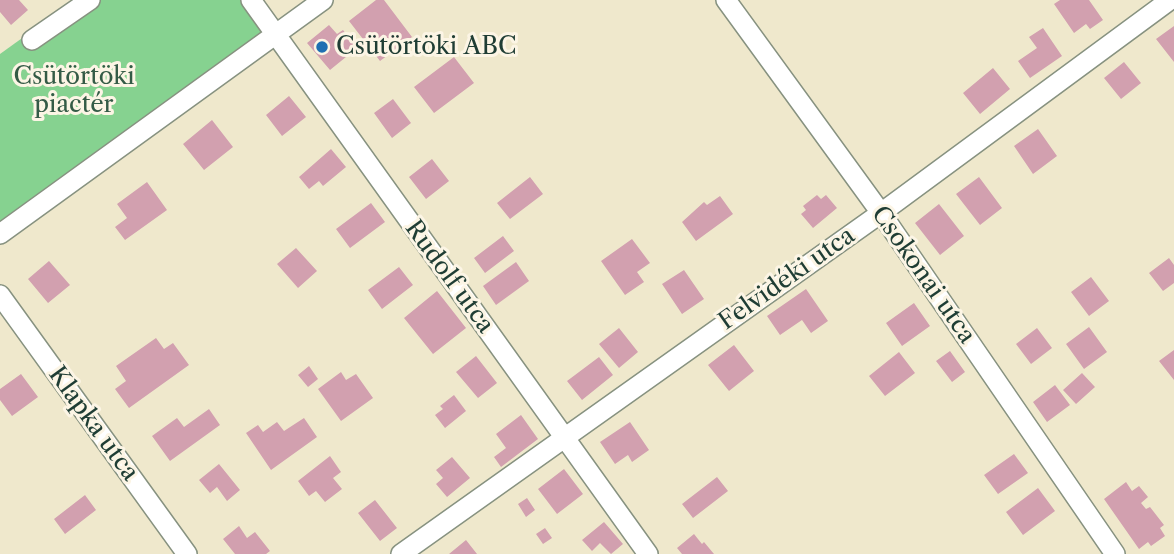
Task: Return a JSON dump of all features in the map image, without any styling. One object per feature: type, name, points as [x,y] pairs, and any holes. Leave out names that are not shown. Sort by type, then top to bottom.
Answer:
[{"type":"street","points":[[32,40],[90,0]]},
{"type":"street","name":"Rudolf utca","points":[[251,0],[648,554]]},
{"type":"street","points":[[0,234],[323,0]]},
{"type":"street","name":"Csokonai utca","points":[[726,0],[881,213],[1115,554]]},
{"type":"street","name":"Felvidéki utca","points":[[401,554],[881,213],[1170,0]]},
{"type":"street","name":"Klapka utca","points":[[0,295],[187,554]]},
{"type":"green space","name":"Csütörtöki piactér","points":[[75,0],[251,0],[275,34],[0,234],[0,54]]},
{"type":"building","points":[[0,0],[19,0],[28,10],[11,25],[0,12]]},
{"type":"building","points":[[376,0],[384,0],[412,37],[380,61],[349,21]]},
{"type":"building","points":[[1060,0],[1089,0],[1103,20],[1090,29],[1086,24],[1074,33],[1054,4]]},
{"type":"building","points":[[329,25],[337,34],[343,30],[357,48],[330,70],[307,43]]},
{"type":"building","points":[[1174,26],[1174,62],[1156,39]]},
{"type":"building","points":[[1043,28],[1062,56],[1030,78],[1018,61],[1037,48],[1029,37]]},
{"type":"building","points":[[454,57],[474,83],[434,113],[414,87]]},
{"type":"building","points":[[1124,62],[1141,83],[1121,99],[1104,78]]},
{"type":"building","points":[[993,68],[1010,89],[980,114],[963,93]]},
{"type":"building","points":[[289,96],[306,117],[282,136],[266,115]]},
{"type":"building","points":[[393,99],[411,123],[392,138],[374,113]]},
{"type":"building","points":[[212,120],[233,147],[204,170],[183,144]]},
{"type":"building","points":[[1038,129],[1057,156],[1033,174],[1014,146]]},
{"type":"building","points":[[331,149],[346,167],[323,186],[319,181],[309,189],[299,177]]},
{"type":"building","points":[[432,159],[449,181],[426,199],[409,177]]},
{"type":"building","points":[[530,177],[543,194],[510,219],[497,203]]},
{"type":"building","points":[[979,177],[1002,208],[980,225],[956,194]]},
{"type":"building","points":[[147,182],[167,210],[125,240],[115,227],[127,218],[117,204]]},
{"type":"building","points":[[817,195],[821,199],[826,195],[837,208],[813,228],[801,214],[806,210],[803,206]]},
{"type":"building","points":[[720,196],[733,214],[696,241],[682,222],[704,202],[707,205]]},
{"type":"building","points":[[371,203],[385,222],[350,248],[336,229]]},
{"type":"building","points":[[939,204],[964,236],[940,255],[915,223]]},
{"type":"building","points":[[503,236],[514,251],[485,273],[474,258]]},
{"type":"building","points":[[632,239],[650,263],[637,272],[644,282],[625,295],[601,261]]},
{"type":"building","points":[[296,248],[317,271],[298,288],[277,264]]},
{"type":"building","points":[[1169,258],[1174,265],[1174,283],[1163,291],[1149,273]]},
{"type":"building","points":[[49,261],[70,285],[48,303],[28,279]]},
{"type":"building","points":[[516,262],[529,281],[496,305],[483,286]]},
{"type":"building","points":[[399,267],[413,285],[382,309],[368,290]]},
{"type":"building","points":[[684,270],[704,299],[682,314],[662,284]]},
{"type":"building","points":[[1091,277],[1109,301],[1089,316],[1071,292]]},
{"type":"building","points":[[806,289],[828,321],[811,333],[802,320],[780,335],[767,316]]},
{"type":"building","points":[[437,291],[466,328],[433,354],[404,318]]},
{"type":"building","points":[[914,303],[930,326],[902,346],[886,323]]},
{"type":"building","points":[[1089,327],[1107,352],[1084,369],[1066,344]]},
{"type":"building","points":[[619,328],[638,352],[619,368],[599,344]]},
{"type":"building","points":[[1037,328],[1052,348],[1031,364],[1016,344]]},
{"type":"building","points":[[156,338],[164,349],[173,343],[189,365],[129,408],[115,389],[126,381],[116,366]]},
{"type":"building","points":[[734,345],[754,371],[729,391],[708,365]]},
{"type":"building","points":[[1174,350],[1174,380],[1159,361]]},
{"type":"building","points":[[950,351],[965,372],[952,382],[936,361]]},
{"type":"building","points":[[899,352],[915,373],[885,396],[869,376]]},
{"type":"building","points":[[476,356],[497,383],[478,398],[456,372]]},
{"type":"building","points":[[599,357],[613,375],[582,400],[567,381]]},
{"type":"building","points":[[309,366],[318,379],[308,387],[298,375]]},
{"type":"building","points":[[341,372],[346,380],[356,374],[373,398],[341,421],[318,389]]},
{"type":"building","points":[[1082,373],[1095,387],[1076,404],[1063,390]]},
{"type":"building","points":[[21,374],[38,397],[12,416],[0,400],[0,389]]},
{"type":"building","points":[[1055,385],[1070,405],[1047,422],[1033,402]]},
{"type":"building","points":[[454,395],[466,411],[445,428],[435,415],[443,409],[440,406]]},
{"type":"building","points":[[209,409],[220,425],[170,461],[152,436],[177,418],[184,427]]},
{"type":"building","points":[[521,415],[538,439],[501,467],[494,457],[506,448],[496,434]]},
{"type":"building","points":[[304,418],[317,437],[271,470],[246,433],[258,425],[263,432],[277,422],[284,431]]},
{"type":"building","points":[[630,422],[649,450],[632,462],[628,455],[615,464],[600,442]]},
{"type":"building","points":[[1014,454],[1028,473],[998,494],[984,475]]},
{"type":"building","points":[[330,456],[341,472],[333,478],[342,489],[325,502],[316,491],[309,496],[298,481]]},
{"type":"building","points":[[452,457],[470,478],[447,497],[436,484],[443,478],[436,470]]},
{"type":"building","points":[[219,464],[240,490],[227,501],[217,487],[210,493],[199,480]]},
{"type":"building","points":[[564,469],[583,494],[557,514],[538,489]]},
{"type":"building","points":[[717,477],[728,491],[693,518],[682,504]]},
{"type":"building","points":[[1126,482],[1132,491],[1139,486],[1148,497],[1141,503],[1146,509],[1150,507],[1164,525],[1160,528],[1165,536],[1151,546],[1148,542],[1139,549],[1104,499]]},
{"type":"building","points":[[1038,488],[1055,511],[1023,535],[1006,512]]},
{"type":"building","points":[[85,495],[96,510],[65,534],[54,519]]},
{"type":"building","points":[[527,498],[535,510],[526,517],[518,504]]},
{"type":"building","points":[[375,500],[397,528],[380,541],[358,513]]},
{"type":"building","points":[[604,522],[623,544],[611,554],[600,543],[592,551],[582,540]]},
{"type":"building","points":[[239,526],[247,538],[255,532],[270,551],[266,554],[235,554],[223,539]]},
{"type":"building","points":[[545,528],[552,538],[543,544],[536,534]]},
{"type":"building","points":[[694,534],[714,554],[682,554],[677,548]]},
{"type":"building","points":[[466,540],[477,554],[449,554]]},
{"type":"place","name":"Csütörtöki ABC","points":[[322,47]]}]
